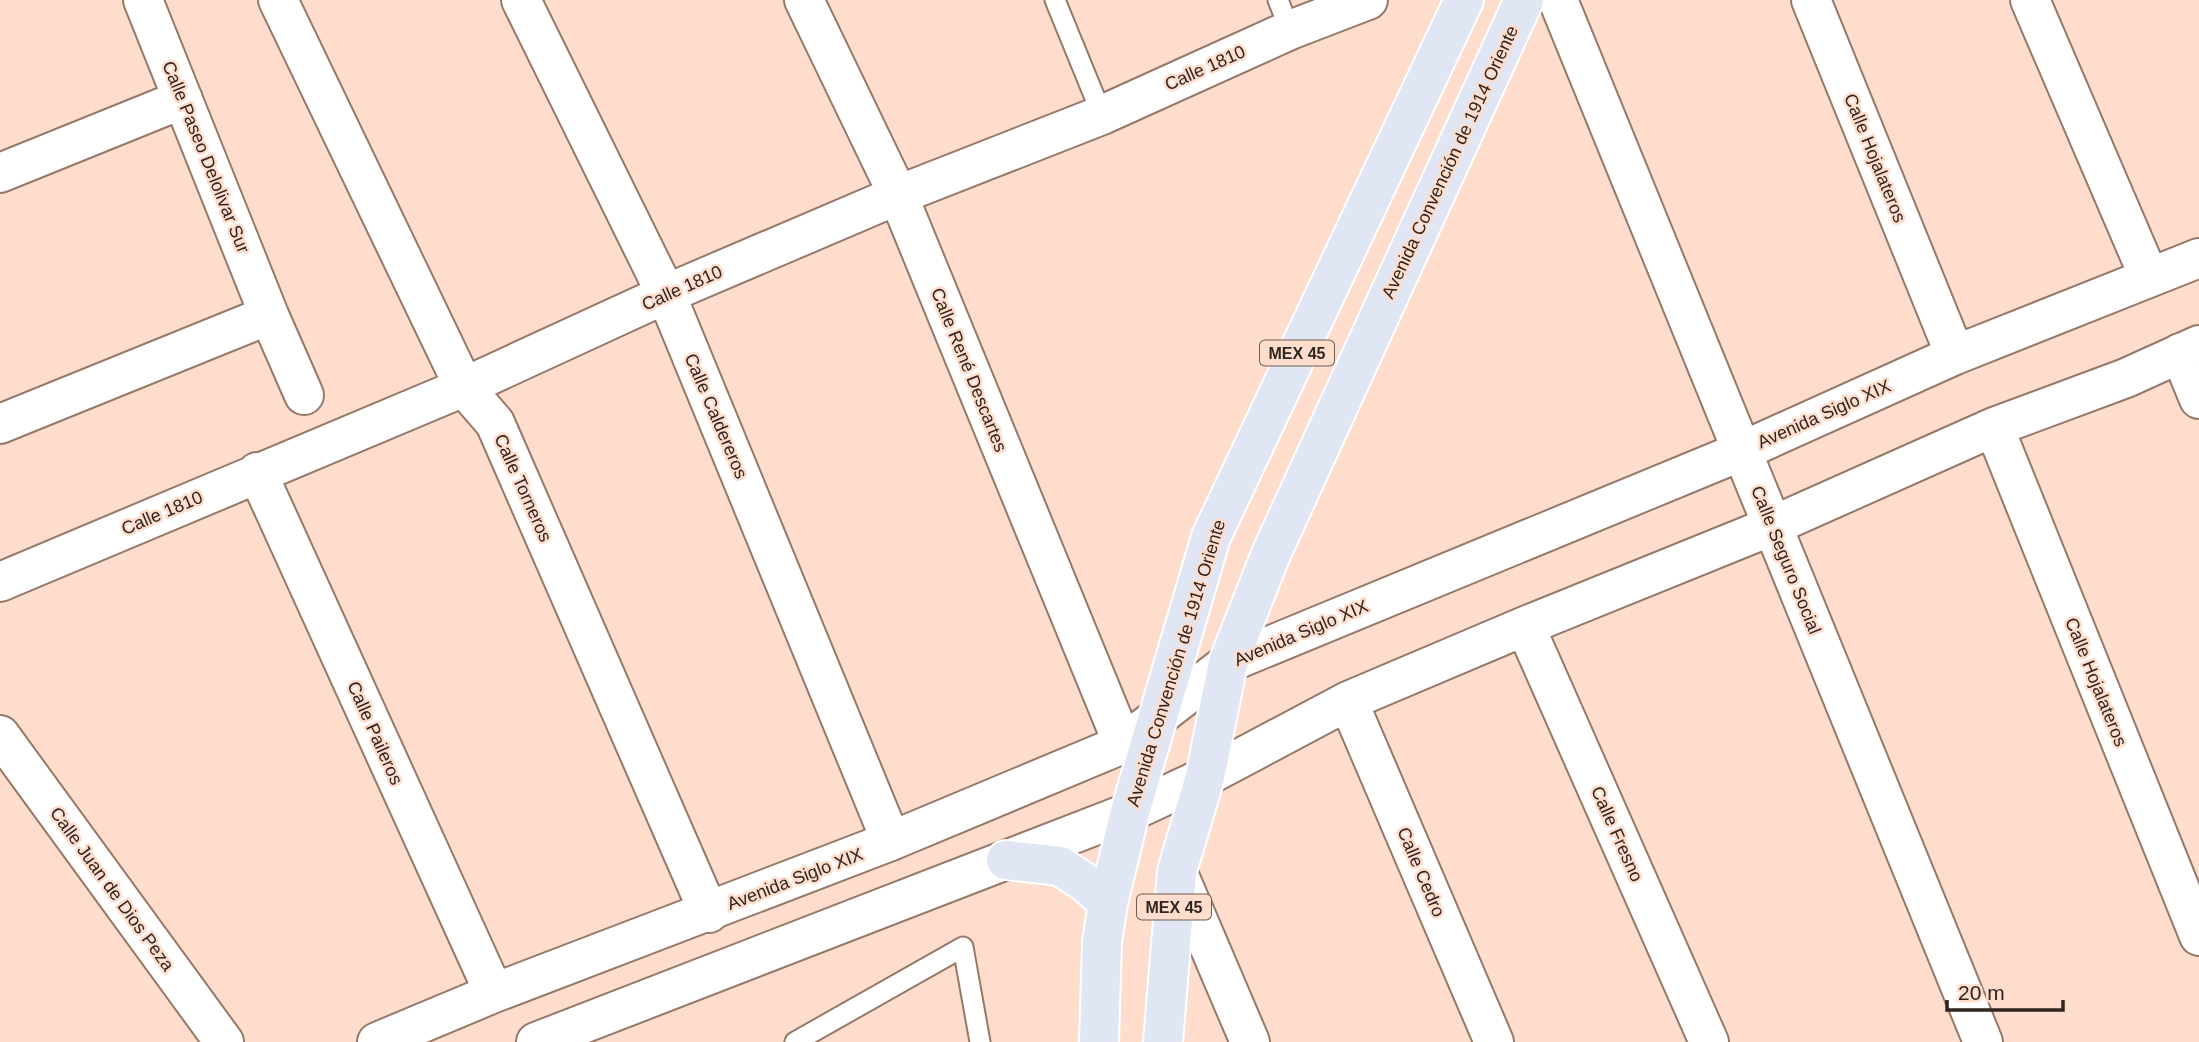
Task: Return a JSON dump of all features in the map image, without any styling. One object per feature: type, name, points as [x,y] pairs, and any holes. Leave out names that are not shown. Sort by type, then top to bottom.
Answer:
[{"type":"main road","name":"Avenida Convención de 1914 Oriente","points":[[1099,1042],[1102,942],[1108,903],[1130,812],[1210,537],[1464,0]]},
{"type":"main road","name":"Avenida Convención de 1914 Oriente","points":[[1163,1042],[1177,871],[1205,777],[1228,663],[1271,554],[1524,0]]},
{"type":"main road","points":[[1006,860],[1060,866],[1087,884],[1108,903]]},
{"type":"street","name":"Calle Paseo Delolivar Sur","points":[[143,0],[269,315],[304,395]]},
{"type":"street","name":"Calle Torneros","points":[[278,0],[464,387],[495,424],[709,913]]},
{"type":"street","name":"Calle Caldereros","points":[[521,0],[666,294],[891,841]]},
{"type":"street","name":"Calle René Descartes","points":[[804,0],[898,195],[1123,744]]},
{"type":"street","name":"Calle 1810","points":[[0,582],[464,387],[666,294],[898,195],[1102,114],[1284,15],[1368,0]]},
{"type":"street","name":"Calle Seguro Social","points":[[1558,0],[1983,1042]]},
{"type":"street","name":"Calle Hojalateros","points":[[1811,0],[1955,355]]},
{"type":"street","points":[[2030,0],[2149,276]]},
{"type":"street","points":[[0,173],[183,99]]},
{"type":"street","name":"Avenida Siglo XIX","points":[[377,1042],[494,993],[709,913],[891,841],[1123,744],[1228,663],[1742,451],[1955,355],[2199,258]]},
{"type":"street","points":[[0,424],[269,315]]},
{"type":"street","points":[[536,1042],[1130,812],[1205,777],[1349,701],[1525,625],[1772,526],[1994,427],[2126,378],[2190,349],[2199,400]]},
{"type":"street","name":"Calle Hojalateros","points":[[1994,427],[2199,936]]},
{"type":"street","name":"Calle Paileros","points":[[257,472],[494,993]]},
{"type":"street","name":"Calle Fresno","points":[[1525,625],[1709,1042]]},
{"type":"street","name":"Calle Cedro","points":[[1349,701],[1494,1042]]},
{"type":"street","name":"Calle Juan de Dios Peza","points":[[0,735],[224,1042]]},
{"type":"street","points":[[1177,871],[1250,1042]]},
{"type":"lane","points":[[1055,0],[1102,114]]},
{"type":"lane","points":[[795,1042],[963,947],[981,1042]]}]
